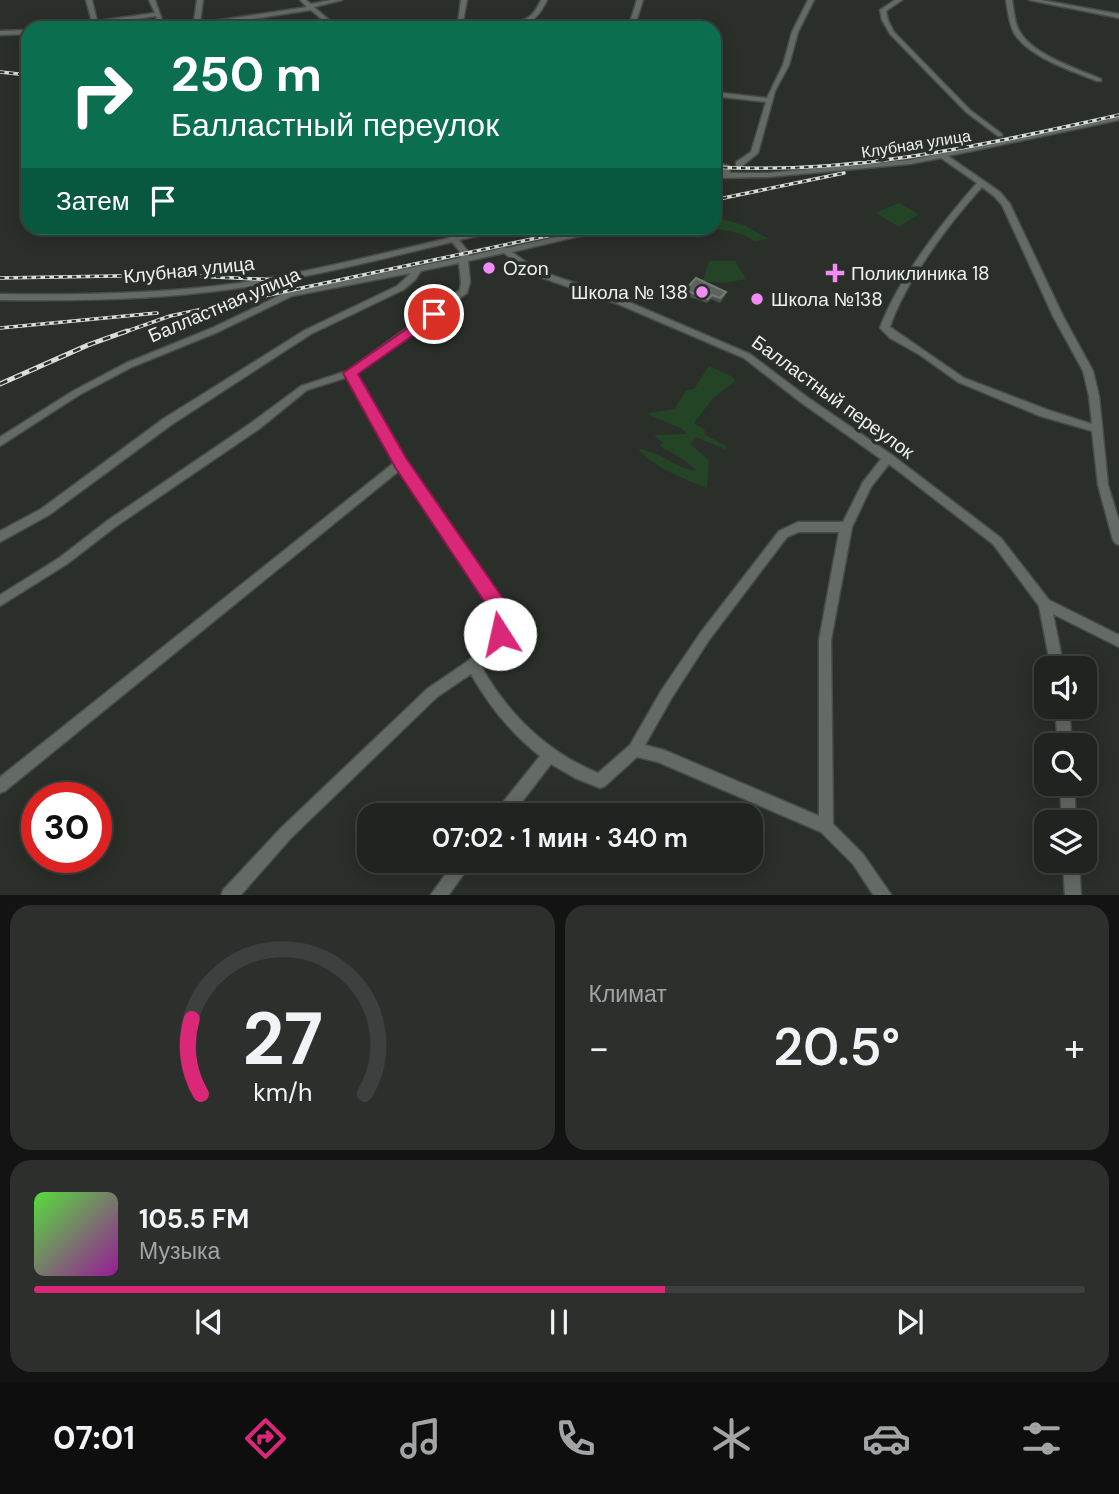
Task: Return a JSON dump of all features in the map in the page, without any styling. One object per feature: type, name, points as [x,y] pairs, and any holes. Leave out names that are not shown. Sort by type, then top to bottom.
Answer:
[{"type":"street","points":[[89,0],[94,21]]},
{"type":"street","points":[[152,0],[160,21]]},
{"type":"street","points":[[198,21],[200,0]]},
{"type":"street","points":[[303,0],[327,21]]},
{"type":"street","points":[[245,21],[339,0]]},
{"type":"street","points":[[460,21],[464,0]]},
{"type":"street","points":[[529,21],[540,12],[544,0]]},
{"type":"street","points":[[633,21],[640,0]]},
{"type":"street","points":[[739,164],[754,153],[769,100],[786,65],[795,32],[811,0]]},
{"type":"street","points":[[899,0],[883,10],[892,33],[968,111],[1000,135]]},
{"type":"street","points":[[1009,0],[1017,33],[1023,40],[1066,66],[1099,80]]},
{"type":"street","points":[[1032,0],[1119,16]]},
{"type":"street","points":[[109,21],[158,14]]},
{"type":"street","points":[[0,33],[21,32]]},
{"type":"street","points":[[721,95],[769,100]]},
{"type":"street","name":"Клубная улица","points":[[721,176],[815,171],[943,156],[1119,118]]},
{"type":"street","points":[[943,156],[979,184],[997,194],[1006,204],[1058,316],[1088,371],[1094,396],[1104,485],[1119,540]]},
{"type":"street","points":[[721,166],[726,168],[726,176]]},
{"type":"street","points":[[979,184],[913,275],[886,318],[885,328],[892,336],[924,353],[961,380],[1044,414],[1097,429]]},
{"type":"street","points":[[0,601],[63,561],[111,524],[255,426],[304,388],[350,373],[464,291],[467,285],[462,271],[466,254],[453,235]]},
{"type":"street","name":"Клубная улица","points":[[0,297],[53,298],[197,290],[271,280],[470,235]]},
{"type":"street","name":"Балластная улица","points":[[0,442],[76,393],[129,365],[215,330],[290,294],[463,260],[571,235]]},
{"type":"street","name":"Балластный переулок","points":[[503,249],[534,272],[621,302],[747,356],[888,458],[997,541],[1045,604],[1055,656]]},
{"type":"street","points":[[0,537],[45,512],[167,422],[308,332],[400,288],[412,278],[418,268]]},
{"type":"street","points":[[229,895],[286,833],[432,693],[473,665],[494,646],[500,634],[502,616],[401,463],[350,373]]},
{"type":"street","points":[[826,827],[825,639],[846,527],[867,485],[888,458]]},
{"type":"street","points":[[0,786],[401,463]]},
{"type":"street","points":[[473,665],[496,705],[550,754],[580,774],[600,781],[635,750],[666,695],[705,636],[783,534],[798,527],[846,527]]},
{"type":"street","points":[[1045,604],[1119,641]]},
{"type":"street","points":[[635,750],[671,758],[826,827],[858,859],[884,895]]},
{"type":"street","points":[[511,803],[550,754]]},
{"type":"street","points":[[438,895],[455,873]]},
{"type":"street","points":[[1072,873],[1073,895]]},
{"type":"green space","points":[[899,203],[918,214],[899,227],[876,213]]},
{"type":"green space","points":[[721,219],[744,225],[768,239],[754,241],[742,234],[721,230]]},
{"type":"green space","points":[[709,261],[735,261],[746,279],[724,283],[703,281]]},
{"type":"green space","points":[[709,366],[733,377],[735,382],[714,397],[694,423],[705,430],[704,434],[724,445],[727,450],[696,437],[690,444],[709,460],[707,488],[661,467],[638,449],[696,471],[684,460],[660,446],[663,442],[654,435],[687,434],[681,428],[649,413],[675,409],[686,390],[694,389]]},
{"type":"building","points":[[696,278],[726,292],[720,298],[712,295],[708,299],[685,290]]},
{"type":"railway","points":[[0,72],[21,74]]},
{"type":"railway","points":[[721,167],[767,168],[868,162],[968,147],[1119,115]]},
{"type":"railway","points":[[721,199],[844,173]]},
{"type":"railway","points":[[122,333],[170,316],[551,235]]},
{"type":"railway","points":[[0,278],[173,275],[301,281]]},
{"type":"railway","points":[[0,328],[157,313]]},
{"type":"railway","points":[[0,384],[88,345],[127,331]]},
{"type":"place","name":"Ozon","points":[[489,268]]},
{"type":"place","name":"Поликлиника 18","points":[[835,273]]},
{"type":"place","name":"Школа № 138","points":[[702,292]]},
{"type":"place","name":"Школа №138","points":[[757,299]]},
{"type":"route","points":[[434,314],[350,373],[401,463],[497,605],[502,616],[500,634]]}]
